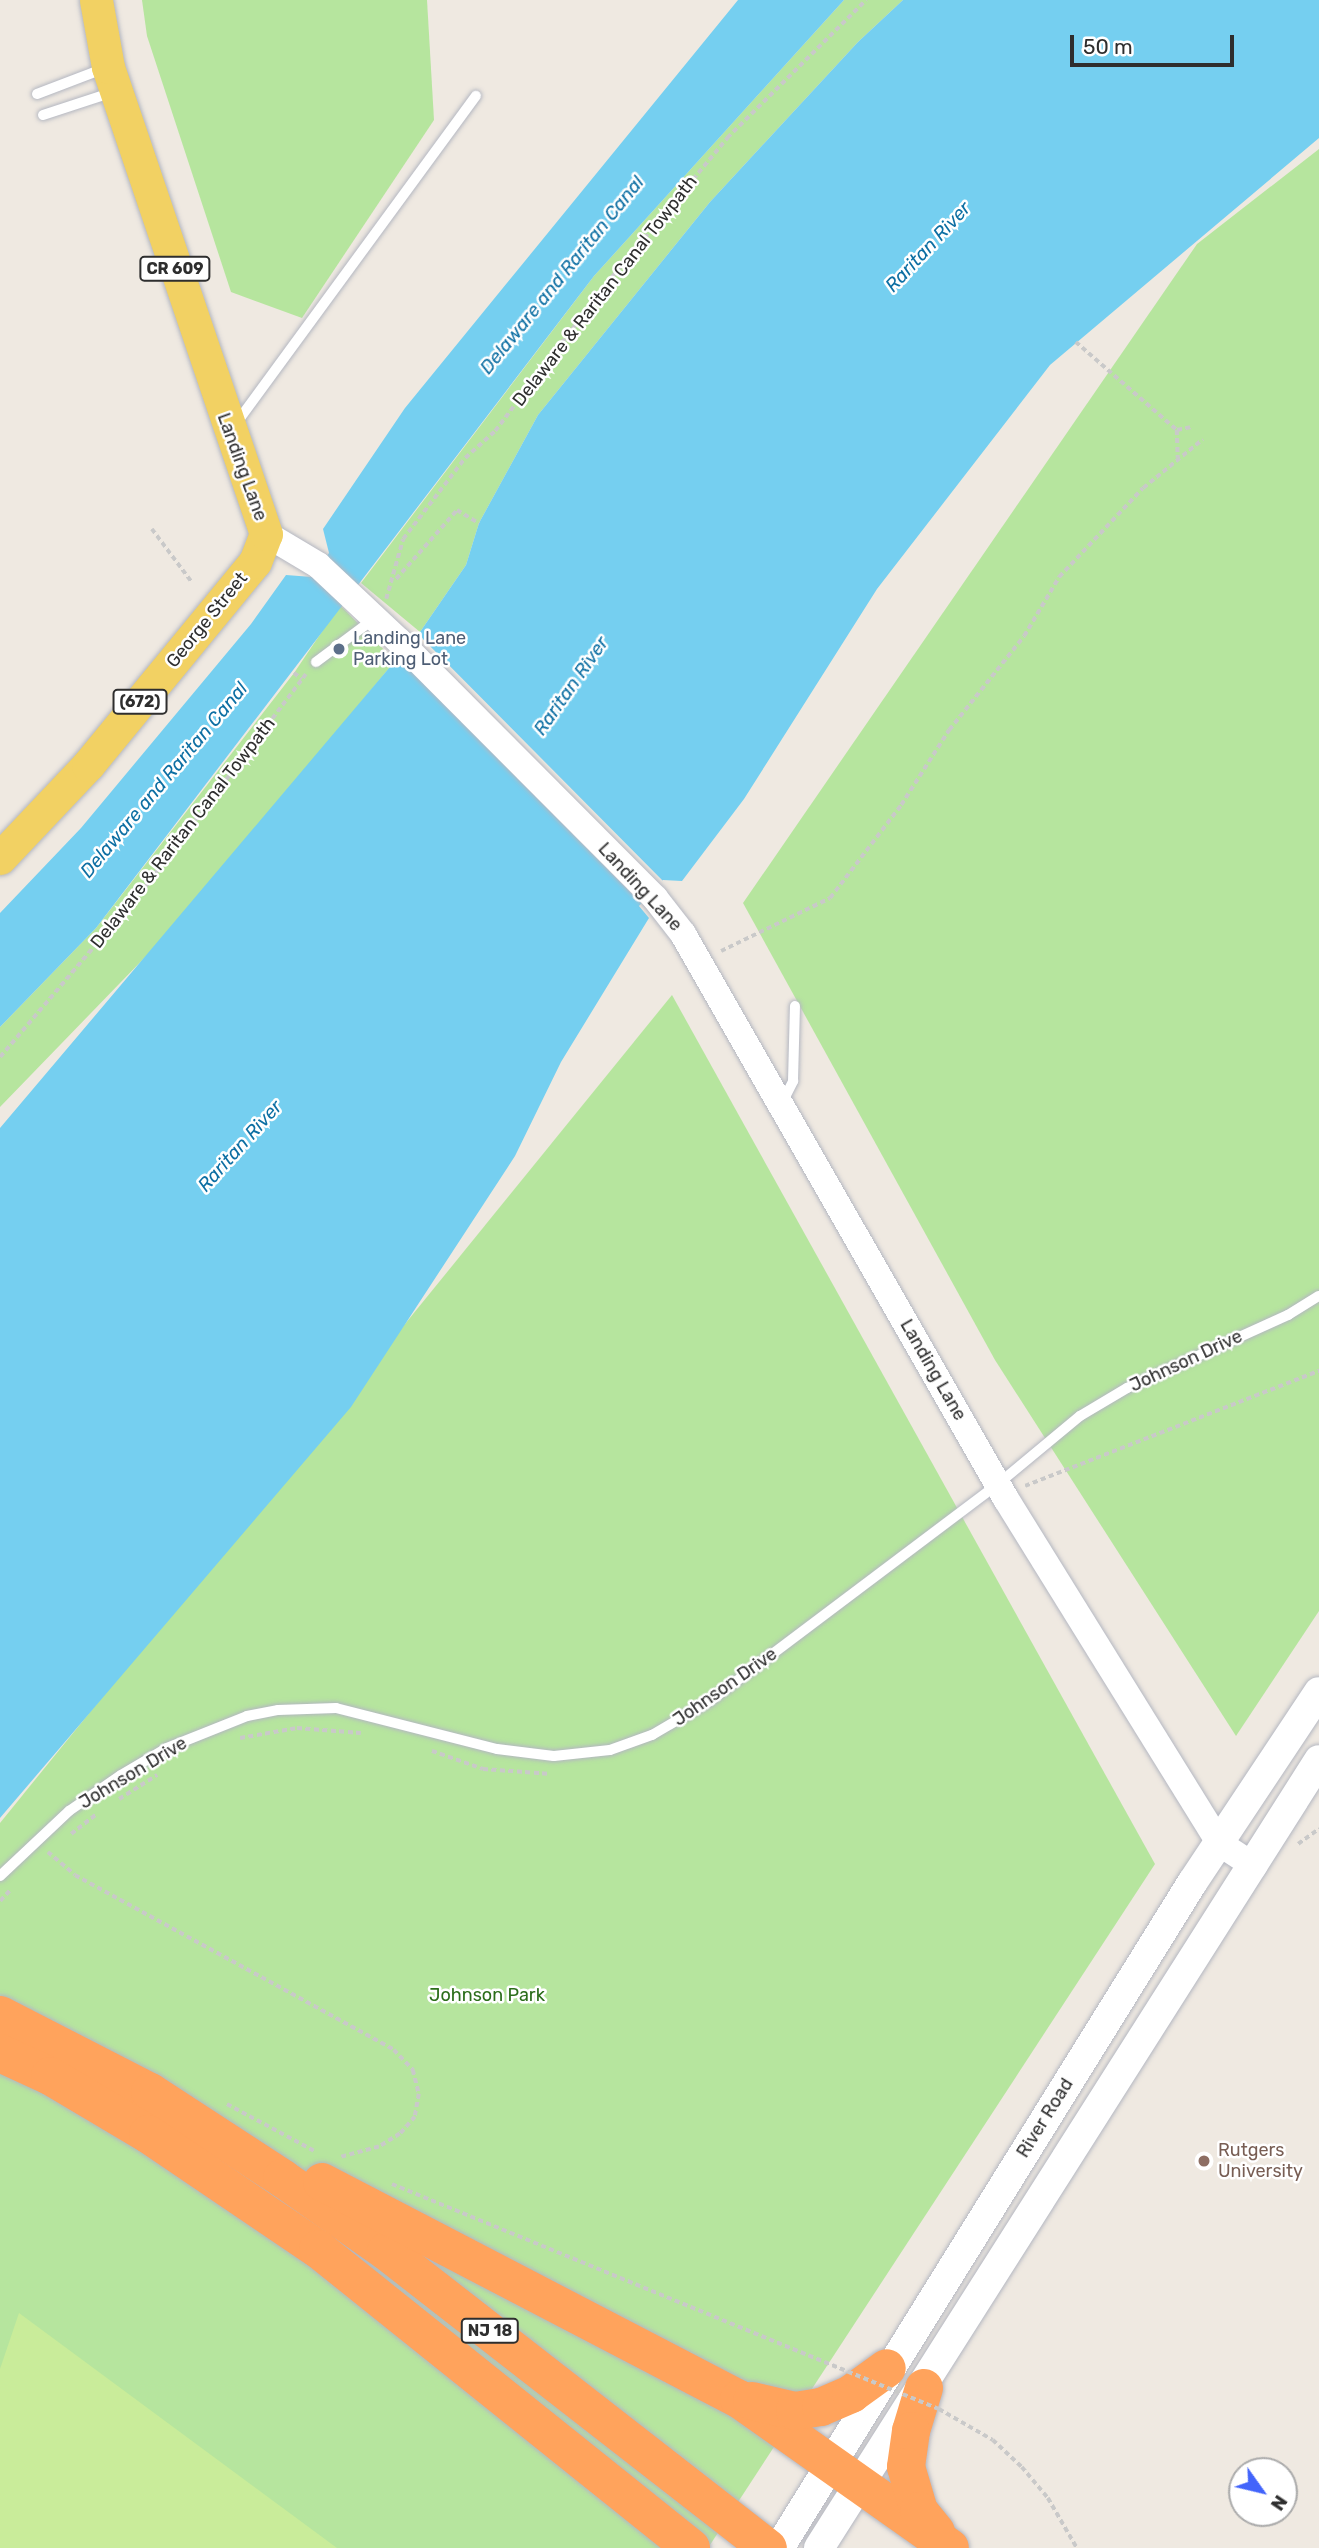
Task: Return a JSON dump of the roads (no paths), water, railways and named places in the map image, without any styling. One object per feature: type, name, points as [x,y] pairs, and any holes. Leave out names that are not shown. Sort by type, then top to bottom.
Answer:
[{"type":"highway","points":[[0,2015],[150,2092],[286,2172],[739,2399],[848,2473],[948,2546]]},
{"type":"highway","name":"NJ 18","points":[[0,2053],[50,2076],[148,2134],[318,2249],[691,2548]]},
{"type":"highway","name":"NJ 18","points":[[286,2172],[695,2488],[768,2548]]},
{"type":"highway","points":[[739,2399],[794,2411],[821,2407],[851,2394],[887,2368]]},
{"type":"highway","points":[[924,2388],[911,2431],[906,2467],[919,2511],[948,2546]]},
{"type":"main road","name":"Landing Lane","points":[[96,0],[112,79],[228,432],[266,534]]},
{"type":"main road","name":"George Street","points":[[0,859],[138,705],[255,562],[266,534]]},
{"type":"main road","name":"River Road","points":[[819,2548],[887,2368],[1219,1843],[1319,1692]]},
{"type":"main road","name":"River Road","points":[[779,2548],[924,2388],[1319,1760]]},
{"type":"street","name":"Landing Lane","points":[[266,534],[318,565],[376,612],[399,641],[655,898],[704,965],[998,1485],[1219,1843],[1254,1867]]},
{"type":"lane","points":[[37,94],[112,79]]},
{"type":"lane","points":[[43,115],[112,79]]},
{"type":"lane","points":[[228,432],[246,413],[476,96]]},
{"type":"lane","points":[[316,662],[376,612]]},
{"type":"lane","points":[[782,1103],[793,1081],[795,1006]]},
{"type":"lane","name":"Johnson Drive","points":[[0,1876],[69,1811],[121,1775],[217,1726],[257,1714],[336,1709],[497,1749],[554,1756],[610,1750],[652,1735],[685,1719],[998,1485],[1080,1416],[1127,1388],[1288,1315],[1319,1296]]},
{"type":"water","name":"Delaware and Raritan Canal","points":[[738,0],[844,0],[594,276],[96,928],[0,1027],[0,913],[81,828],[251,624],[286,575],[312,577],[329,553],[323,529],[405,408]]},
{"type":"water","name":"Raritan River","points":[[903,0],[1319,0],[1319,138],[1050,365],[877,589],[744,799],[682,881],[663,880],[639,906],[649,918],[561,1062],[515,1156],[351,1407],[0,1818],[0,1128],[395,661],[410,663],[425,645],[420,632],[466,565],[479,523],[538,415],[710,202],[858,42]]},
{"type":"place","name":"Landing Lane Parking Lot","points":[[339,649]]},
{"type":"place","name":"Rutgers University","points":[[1204,2161]]},
{"type":"park label","name":"Johnson Park","points":[[487,1995]]}]
